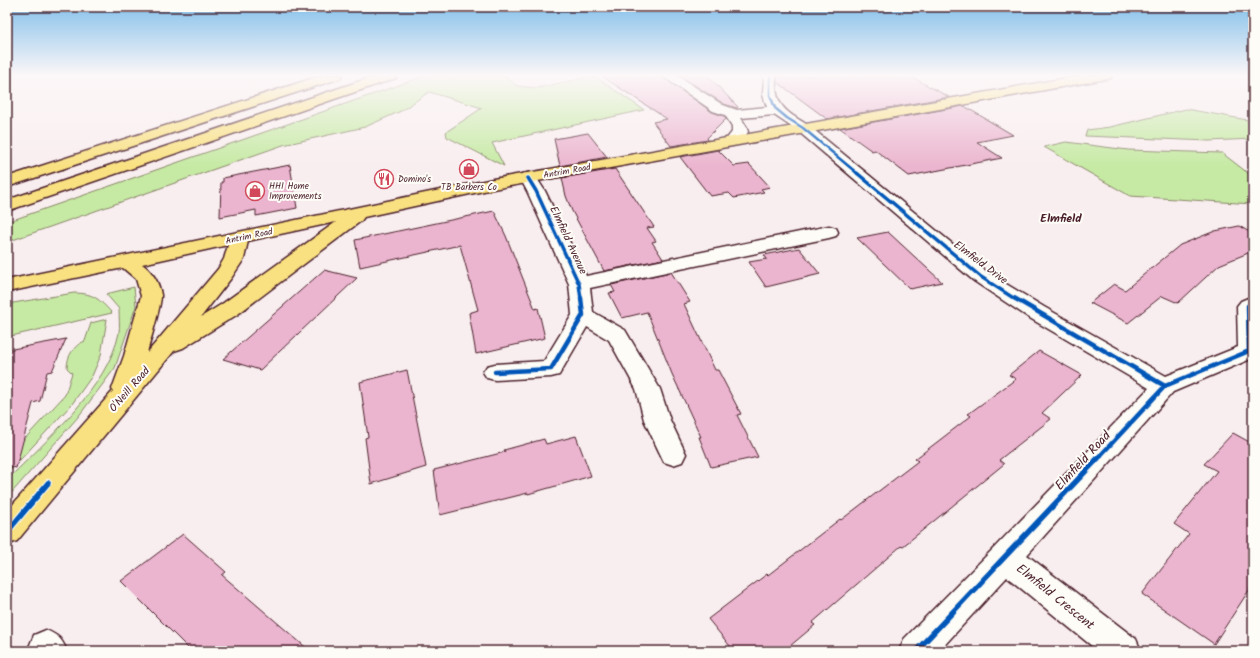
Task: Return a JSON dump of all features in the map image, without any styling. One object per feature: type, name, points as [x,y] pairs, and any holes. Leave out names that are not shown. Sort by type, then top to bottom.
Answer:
[{"type":"main road","points":[[7,182],[242,106]]},
{"type":"main road","points":[[7,206],[301,106]]},
{"type":"main road","name":"Antrim Road","points":[[7,286],[362,211],[528,178],[931,106]]},
{"type":"main road","points":[[160,353],[230,309],[362,211]]},
{"type":"main road","name":"O'Neill Road","points":[[7,532],[160,353],[225,273],[234,259],[239,238]]},
{"type":"main road","points":[[120,400],[135,356],[151,296],[146,279],[126,261]]},
{"type":"street","points":[[714,106],[736,114],[776,110],[773,106]]},
{"type":"street","name":"Elmfield Drive","points":[[776,110],[804,128],[981,277],[1036,312],[1165,386]]},
{"type":"street","points":[[731,113],[739,126],[740,132],[732,141]]},
{"type":"street","name":"Elmfield Avenue","points":[[528,178],[536,191],[579,284],[583,315]]},
{"type":"street","points":[[579,284],[829,232]]},
{"type":"street","name":"Elmfield Road","points":[[916,651],[1006,557],[1165,386],[1251,352],[1248,306],[1253,304]]},
{"type":"street","points":[[495,372],[551,369],[583,315],[617,335],[648,389],[657,420],[673,454]]},
{"type":"street","name":"Elmfield Crescent","points":[[1006,557],[1124,651]]},
{"type":"green space","points":[[340,106],[409,106],[401,111],[365,127],[283,145],[7,242],[7,222]]},
{"type":"green space","points":[[474,106],[638,106],[644,110],[492,143],[504,166],[447,137],[446,132],[482,108]]},
{"type":"green space","points":[[1186,109],[1253,121],[1253,139],[1209,141],[1085,136],[1087,130],[1110,127]]},
{"type":"green space","points":[[1066,142],[1128,150],[1222,153],[1253,177],[1253,204],[1130,196],[1044,147]]},
{"type":"green space","points":[[134,287],[136,306],[115,368],[78,417],[7,498],[7,480],[56,431],[89,393],[113,353],[119,333],[119,309],[106,294]]},
{"type":"green space","points":[[74,293],[87,294],[96,298],[112,313],[7,337],[7,304]]},
{"type":"green space","points":[[107,319],[101,355],[92,376],[72,404],[7,474],[7,458],[65,395],[72,373],[67,368],[67,364],[74,348],[85,341],[91,323]]},
{"type":"building","points":[[647,106],[703,106],[712,112],[724,116],[726,119],[707,138],[708,140],[671,146],[653,122],[667,119]]},
{"type":"building","points":[[809,106],[901,106],[827,119]]},
{"type":"building","points":[[964,106],[1013,135],[977,142],[1002,158],[909,176],[875,150],[872,151],[840,128]]},
{"type":"building","points":[[588,133],[607,157],[560,166],[554,139]]},
{"type":"building","points":[[718,150],[734,166],[749,164],[770,187],[761,189],[764,192],[734,198],[729,193],[710,196],[680,157]]},
{"type":"building","name":"HHI Home Improvements","points":[[290,165],[297,208],[256,216],[256,210],[220,217],[221,182],[223,182],[223,178]]},
{"type":"building","points":[[615,169],[654,227],[647,228],[656,241],[652,242],[663,259],[604,271],[572,211],[566,196],[562,178]]},
{"type":"building","points":[[494,211],[506,236],[535,309],[538,308],[545,338],[476,354],[469,313],[478,310],[460,245],[360,267],[355,240]]},
{"type":"building","points":[[1239,226],[1253,234],[1253,251],[1219,265],[1178,303],[1162,296],[1128,323],[1090,303],[1114,284],[1125,290],[1180,245],[1215,231]]},
{"type":"building","points":[[888,232],[942,282],[910,289],[857,238]]},
{"type":"building","points":[[799,248],[820,274],[766,287],[749,262],[767,259],[764,255]]},
{"type":"building","points":[[324,270],[357,278],[260,370],[223,359]]},
{"type":"building","points":[[671,272],[690,302],[684,304],[715,370],[718,370],[741,414],[737,415],[758,457],[711,467],[699,437],[701,437],[672,374],[647,312],[622,318],[609,293],[615,292],[611,285]]},
{"type":"building","points":[[66,339],[52,371],[47,372],[40,401],[33,403],[16,468],[7,466],[7,350]]},
{"type":"building","points":[[1039,351],[1082,375],[1042,413],[1051,419],[999,460],[1004,464],[902,547],[901,546],[812,623],[815,625],[784,651],[734,651],[708,619],[918,461],[915,459],[971,416],[968,414],[1016,379],[1009,375]]},
{"type":"building","points":[[407,370],[426,467],[371,484],[365,438],[368,437],[360,382]]},
{"type":"building","points":[[1233,433],[1253,444],[1253,584],[1214,644],[1142,594],[1189,534],[1174,524],[1217,471],[1204,464]]},
{"type":"building","points":[[576,436],[591,476],[528,494],[440,515],[434,470],[505,452],[504,450],[544,439],[546,444]]},
{"type":"building","points":[[183,534],[226,572],[222,575],[310,651],[191,651],[121,581]]},
{"type":"cycle path","points":[[774,106],[780,113],[803,128],[981,277],[1036,312],[1165,386]]},
{"type":"cycle path","points":[[495,372],[551,369],[583,315],[579,284],[536,191],[528,178]]},
{"type":"cycle path","points":[[916,651],[1006,557],[1165,386],[1249,351],[1248,306],[1253,303]]},
{"type":"cycle path","points":[[7,532],[48,483]]},
{"type":"place","name":"TB Barbers Co","points":[[469,169]]},
{"type":"place","name":"Domino's","points":[[384,179]]},
{"type":"place","name":"HHI Home Improvements","points":[[255,191]]},
{"type":"district","name":"Elmfield","points":[[1061,218]]}]
